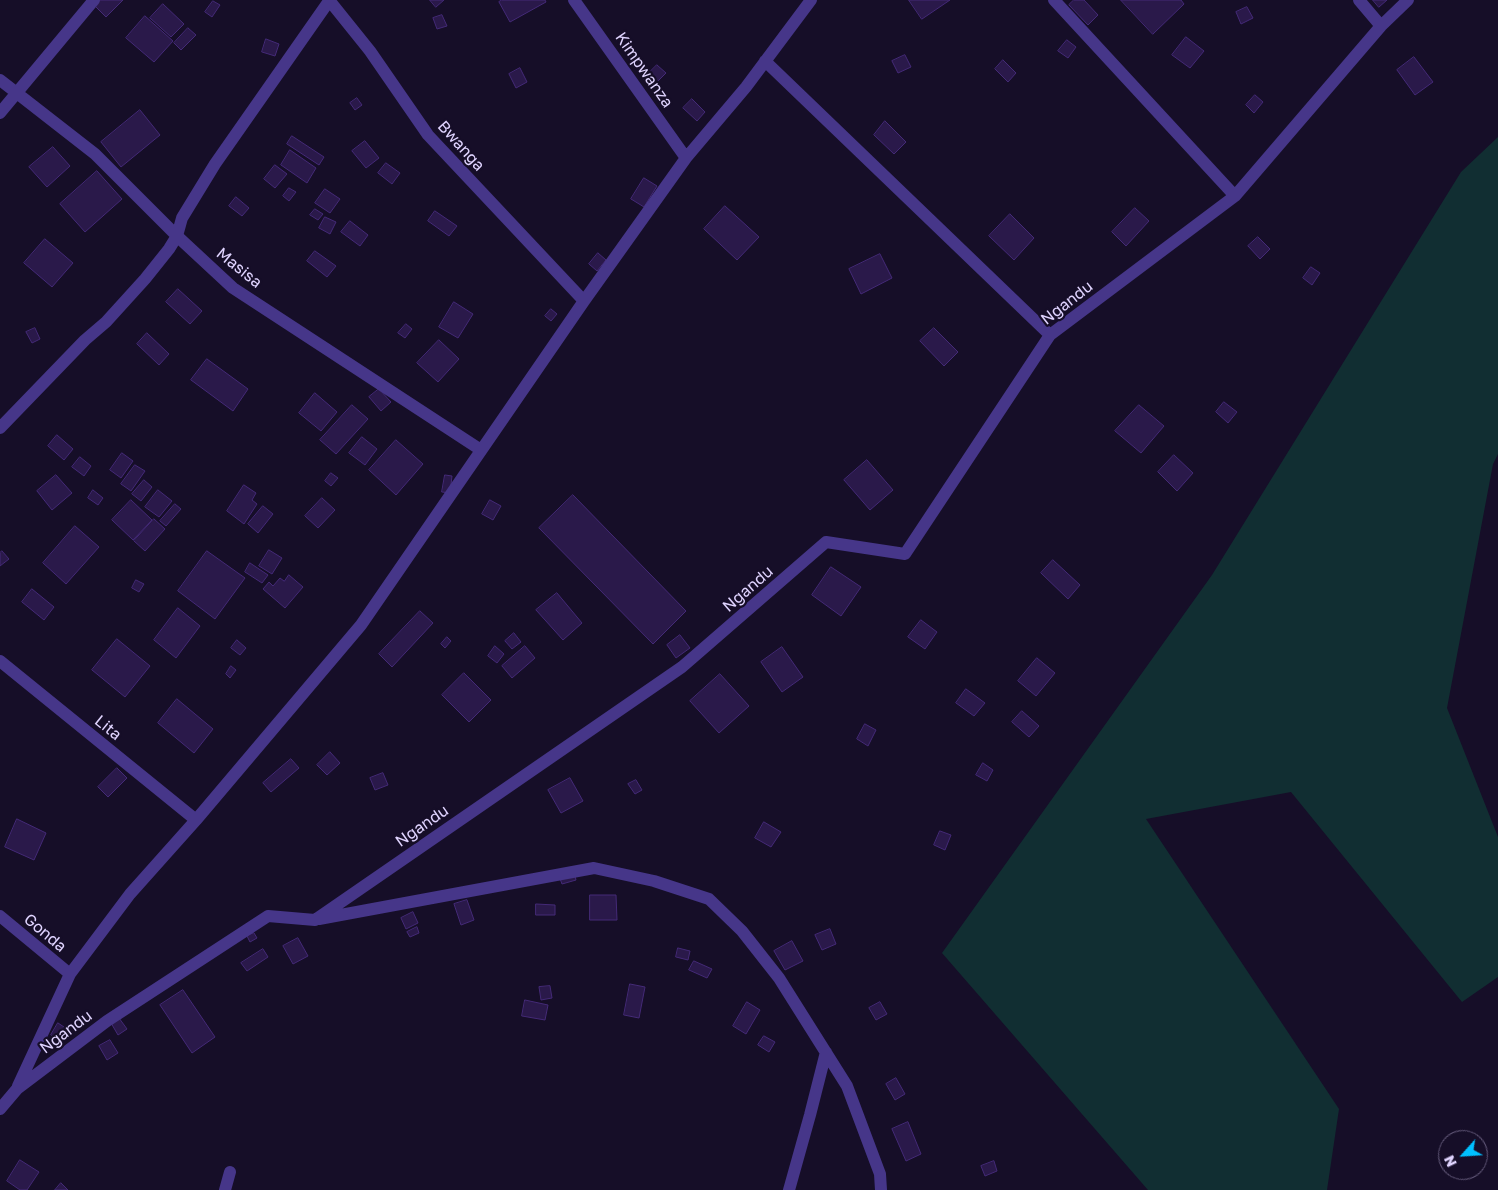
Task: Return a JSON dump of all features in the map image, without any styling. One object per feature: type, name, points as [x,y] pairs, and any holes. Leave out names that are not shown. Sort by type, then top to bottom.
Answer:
[{"type":"street","points":[[0,113],[94,0]]},
{"type":"street","points":[[0,428],[146,279],[170,249],[177,236],[182,218],[215,164],[329,0]]},
{"type":"street","name":"Bwanga","points":[[329,0],[370,51],[428,135],[584,301]]},
{"type":"street","name":"Kimpwanza","points":[[574,0],[686,158]]},
{"type":"street","points":[[17,1089],[70,974],[130,894],[196,820],[361,625],[584,301],[686,158],[746,86],[811,0]]},
{"type":"street","points":[[1054,0],[1235,196]]},
{"type":"street","points":[[1359,0],[1381,26]]},
{"type":"street","name":"Ngandu","points":[[0,1109],[17,1089],[107,1021],[268,916],[315,920],[682,667],[826,542],[905,554],[1050,335],[1235,196],[1381,26],[1408,0]]},
{"type":"street","points":[[765,61],[1050,335]]},
{"type":"street","name":"Masisa","points":[[0,80],[95,154],[177,236],[233,288],[481,450]]},
{"type":"street","name":"Lita","points":[[0,661],[196,820]]},
{"type":"street","points":[[315,920],[594,868],[654,880],[709,899],[742,931],[779,978],[847,1086],[880,1174],[881,1190]]},
{"type":"street","name":"Gonda","points":[[0,916],[70,974]]},
{"type":"street","points":[[789,1190],[826,1052]]},
{"type":"street","points":[[225,1190],[230,1172]]},
{"type":"green space","points":[[1498,137],[1498,454],[1493,464],[1447,708],[1498,837],[1498,977],[1462,1002],[1291,792],[1146,819],[1339,1109],[1327,1190],[1148,1190],[942,953],[1212,575],[1461,172]]},
{"type":"building","points":[[99,0],[123,0],[106,17],[94,5]]},
{"type":"building","points":[[430,0],[444,0],[436,7]]},
{"type":"building","points":[[502,0],[545,0],[546,2],[510,22],[499,2]]},
{"type":"building","points":[[909,0],[950,0],[922,19]]},
{"type":"building","points":[[1074,0],[1084,0],[1098,15],[1088,25],[1069,5]]},
{"type":"building","points":[[1121,0],[1181,0],[1184,4],[1153,34]]},
{"type":"building","points":[[1373,0],[1387,0],[1379,7]]},
{"type":"building","points":[[213,1],[220,5],[212,17],[205,12]]},
{"type":"building","points":[[163,4],[184,24],[171,37],[150,18]]},
{"type":"building","points":[[1247,7],[1253,18],[1241,24],[1236,12]]},
{"type":"building","points":[[442,15],[447,26],[437,29],[433,18]]},
{"type":"building","points":[[145,16],[173,41],[154,62],[126,38]]},
{"type":"building","points":[[188,28],[196,35],[181,50],[174,43]]},
{"type":"building","points":[[1186,37],[1204,51],[1190,68],[1172,55]]},
{"type":"building","points":[[266,39],[279,44],[275,56],[262,52]]},
{"type":"building","points":[[1067,40],[1076,47],[1068,58],[1058,51]]},
{"type":"building","points":[[905,55],[911,67],[898,73],[892,61]]},
{"type":"building","points":[[1414,57],[1433,82],[1415,95],[1397,70]]},
{"type":"building","points":[[1003,60],[1016,73],[1008,82],[995,69]]},
{"type":"building","points":[[657,65],[666,73],[652,87],[643,79]]},
{"type":"building","points":[[520,68],[527,82],[516,88],[509,74]]},
{"type":"building","points":[[1255,95],[1263,102],[1254,113],[1246,105]]},
{"type":"building","points":[[357,98],[362,105],[355,110],[350,103]]},
{"type":"building","points":[[692,99],[705,112],[697,121],[683,108]]},
{"type":"building","points":[[140,110],[160,135],[121,167],[101,142]]},
{"type":"building","points":[[885,121],[906,142],[894,154],[874,135]]},
{"type":"building","points":[[292,136],[324,157],[319,165],[287,144]]},
{"type":"building","points":[[365,141],[379,158],[366,168],[352,151]]},
{"type":"building","points":[[53,147],[70,166],[47,187],[29,167]]},
{"type":"building","points":[[290,150],[316,168],[307,183],[281,165]]},
{"type":"building","points":[[386,163],[400,173],[392,184],[378,173]]},
{"type":"building","points":[[275,165],[287,174],[275,188],[264,179]]},
{"type":"building","points":[[97,171],[122,199],[85,232],[60,204]]},
{"type":"building","points":[[644,178],[657,186],[644,207],[631,199]]},
{"type":"building","points":[[289,188],[296,192],[289,201],[283,196]]},
{"type":"building","points":[[325,189],[340,199],[330,213],[315,203]]},
{"type":"building","points":[[236,197],[249,208],[242,216],[229,206]]},
{"type":"building","points":[[725,206],[759,237],[737,260],[704,229]]},
{"type":"building","points":[[1135,208],[1149,221],[1126,246],[1112,232]]},
{"type":"building","points":[[315,209],[323,214],[318,220],[310,215]]},
{"type":"building","points":[[435,211],[457,226],[449,236],[428,221]]},
{"type":"building","points":[[1010,214],[1034,238],[1014,260],[989,236]]},
{"type":"building","points":[[325,217],[336,222],[330,234],[319,228]]},
{"type":"building","points":[[350,221],[368,235],[360,246],[341,232]]},
{"type":"building","points":[[1258,237],[1270,249],[1260,259],[1248,246]]},
{"type":"building","points":[[45,239],[73,263],[52,287],[24,263]]},
{"type":"building","points":[[315,251],[336,266],[327,277],[307,261]]},
{"type":"building","points":[[598,253],[606,260],[597,271],[589,264]]},
{"type":"building","points":[[880,254],[892,278],[861,294],[849,269]]},
{"type":"building","points":[[1311,267],[1320,273],[1312,285],[1303,278]]},
{"type":"building","points":[[178,289],[202,311],[190,324],[166,302]]},
{"type":"building","points":[[454,302],[473,314],[458,338],[439,327]]},
{"type":"building","points":[[551,309],[557,314],[551,321],[545,316]]},
{"type":"building","points":[[406,324],[412,329],[405,338],[398,333]]},
{"type":"building","points":[[35,328],[40,339],[32,343],[26,332]]},
{"type":"building","points":[[934,328],[958,352],[944,366],[920,341]]},
{"type":"building","points":[[147,333],[169,354],[159,365],[137,344]]},
{"type":"building","points":[[439,340],[459,359],[438,382],[417,363]]},
{"type":"building","points":[[207,359],[248,389],[233,411],[191,380]]},
{"type":"building","points":[[379,389],[391,402],[381,411],[369,397]]},
{"type":"building","points":[[315,393],[337,412],[321,431],[299,413]]},
{"type":"building","points":[[1224,402],[1237,412],[1228,423],[1216,412]]},
{"type":"building","points":[[352,405],[368,419],[336,454],[320,440]]},
{"type":"building","points":[[1139,405],[1164,426],[1141,453],[1115,431]]},
{"type":"building","points":[[57,435],[73,449],[64,460],[48,446]]},
{"type":"building","points":[[362,437],[377,449],[365,465],[349,453]]},
{"type":"building","points":[[396,440],[423,464],[396,495],[369,470]]},
{"type":"building","points":[[122,453],[133,461],[121,478],[110,470]]},
{"type":"building","points":[[1174,455],[1193,473],[1177,491],[1158,472]]},
{"type":"building","points":[[80,457],[91,466],[84,476],[72,467]]},
{"type":"building","points":[[867,460],[893,490],[870,510],[844,480]]},
{"type":"building","points":[[135,465],[145,471],[131,491],[121,484]]},
{"type":"building","points":[[331,473],[338,478],[331,486],[325,481]]},
{"type":"building","points":[[56,475],[72,493],[52,510],[37,491]]},
{"type":"building","points":[[445,475],[452,476],[450,493],[442,492]]},
{"type":"building","points":[[144,480],[152,487],[141,501],[132,494]]},
{"type":"building","points":[[244,485],[256,493],[252,500],[257,504],[244,524],[227,511]]},
{"type":"building","points":[[93,490],[103,498],[98,505],[88,498]]},
{"type":"building","points":[[158,490],[172,501],[159,517],[145,507]]},
{"type":"building","points":[[573,495],[686,611],[653,644],[539,528]]},
{"type":"building","points":[[322,498],[335,510],[318,528],[305,516]]},
{"type":"building","points":[[131,500],[152,520],[133,540],[112,520]]},
{"type":"building","points":[[490,500],[501,506],[493,520],[482,514]]},
{"type":"building","points":[[175,504],[181,509],[166,526],[160,521]]},
{"type":"building","points":[[263,506],[273,514],[258,533],[248,524]]},
{"type":"building","points":[[154,519],[165,529],[145,551],[134,541]]},
{"type":"building","points":[[75,526],[99,547],[66,584],[43,563]]},
{"type":"building","points":[[269,550],[282,558],[272,574],[259,566]]},
{"type":"building","points":[[2,551],[9,559],[0,566],[0,553]]},
{"type":"building","points":[[207,551],[245,578],[215,619],[178,591]]},
{"type":"building","points":[[1053,560],[1080,585],[1068,599],[1041,573]]},
{"type":"building","points":[[250,563],[268,575],[262,583],[245,572]]},
{"type":"building","points":[[831,567],[861,587],[841,616],[812,595]]},
{"type":"building","points":[[289,575],[303,587],[285,608],[263,589],[269,582],[273,586],[280,578],[284,581]]},
{"type":"building","points":[[136,580],[144,584],[139,592],[132,588]]},
{"type":"building","points":[[32,589],[54,607],[44,620],[22,602]]},
{"type":"building","points":[[557,593],[582,623],[563,640],[536,610]]},
{"type":"building","points":[[178,608],[200,626],[176,658],[154,640]]},
{"type":"building","points":[[420,611],[433,623],[392,667],[379,654]]},
{"type":"building","points":[[921,620],[937,632],[925,649],[908,637]]},
{"type":"building","points":[[514,633],[521,642],[512,649],[505,641]]},
{"type":"building","points":[[680,635],[690,648],[676,658],[667,645]]},
{"type":"building","points":[[447,637],[451,641],[445,648],[441,644]]},
{"type":"building","points":[[117,639],[150,666],[125,697],[92,670]]},
{"type":"building","points":[[237,640],[246,648],[240,655],[231,648]]},
{"type":"building","points":[[495,646],[504,654],[497,663],[488,656]]},
{"type":"building","points":[[525,646],[535,658],[512,678],[502,666]]},
{"type":"building","points":[[782,647],[803,677],[782,692],[761,662]]},
{"type":"building","points":[[1037,658],[1055,673],[1036,696],[1018,681]]},
{"type":"building","points":[[231,666],[236,670],[230,678],[226,674]]},
{"type":"building","points":[[464,673],[491,700],[469,722],[442,695]]},
{"type":"building","points":[[720,674],[749,706],[719,733],[690,701]]},
{"type":"building","points":[[966,689],[985,703],[974,716],[956,703]]},
{"type":"building","points":[[177,699],[213,729],[194,753],[158,723]]},
{"type":"building","points":[[1022,711],[1039,726],[1029,737],[1012,722]]},
{"type":"building","points":[[865,724],[876,730],[868,746],[857,739]]},
{"type":"building","points":[[330,752],[340,763],[327,775],[317,765]]},
{"type":"building","points":[[291,759],[299,768],[271,792],[263,783]]},
{"type":"building","points":[[983,763],[993,770],[987,781],[976,775]]},
{"type":"building","points":[[117,768],[127,778],[108,797],[98,787]]},
{"type":"building","points":[[383,773],[388,785],[375,790],[370,778]]},
{"type":"building","points":[[570,778],[583,801],[561,813],[548,790]]},
{"type":"building","points":[[636,780],[642,790],[635,794],[628,784]]},
{"type":"building","points":[[17,819],[46,833],[34,860],[5,847]]},
{"type":"building","points":[[764,822],[781,832],[771,847],[755,838]]},
{"type":"building","points":[[940,831],[951,835],[945,850],[934,845]]},
{"type":"building","points":[[574,872],[576,880],[562,884],[559,876]]},
{"type":"building","points":[[590,895],[616,895],[617,920],[590,920]]},
{"type":"building","points":[[467,900],[474,920],[461,925],[454,904]]},
{"type":"building","points":[[536,904],[555,905],[555,915],[536,915]]},
{"type":"building","points":[[413,912],[418,923],[406,929],[401,918]]},
{"type":"building","points":[[417,927],[419,933],[410,937],[407,932]]},
{"type":"building","points":[[830,929],[836,944],[822,950],[815,935]]},
{"type":"building","points":[[254,933],[257,938],[250,942],[247,936]]},
{"type":"building","points":[[298,938],[308,956],[293,964],[283,946]]},
{"type":"building","points":[[792,941],[803,961],[785,970],[774,951]]},
{"type":"building","points":[[678,948],[690,951],[688,960],[676,957]]},
{"type":"building","points":[[263,949],[268,957],[247,971],[241,963]]},
{"type":"building","points":[[694,961],[712,969],[707,978],[689,970]]},
{"type":"building","points":[[630,984],[645,987],[639,1018],[624,1015]]},
{"type":"building","points":[[550,986],[552,998],[541,1000],[539,987]]},
{"type":"building","points":[[183,990],[215,1037],[192,1053],[160,1005]]},
{"type":"building","points":[[525,1000],[548,1005],[545,1020],[522,1016]]},
{"type":"building","points":[[747,1002],[760,1010],[746,1034],[733,1026]]},
{"type":"building","points":[[880,1002],[887,1014],[876,1020],[869,1008]]},
{"type":"building","points":[[119,1018],[127,1029],[118,1035],[111,1023]]},
{"type":"building","points":[[58,1023],[67,1029],[60,1041],[51,1035]]},
{"type":"building","points":[[764,1036],[775,1042],[769,1052],[758,1045]]},
{"type":"building","points":[[110,1040],[118,1053],[107,1060],[99,1046]]},
{"type":"building","points":[[896,1078],[905,1094],[895,1100],[886,1084]]},
{"type":"building","points":[[908,1122],[921,1154],[906,1161],[892,1129]]},
{"type":"building","points":[[20,1160],[39,1172],[27,1190],[20,1190],[7,1181]]},
{"type":"building","points":[[994,1161],[997,1171],[985,1176],[981,1166]]},
{"type":"building","points":[[61,1183],[68,1190],[55,1190]]}]
